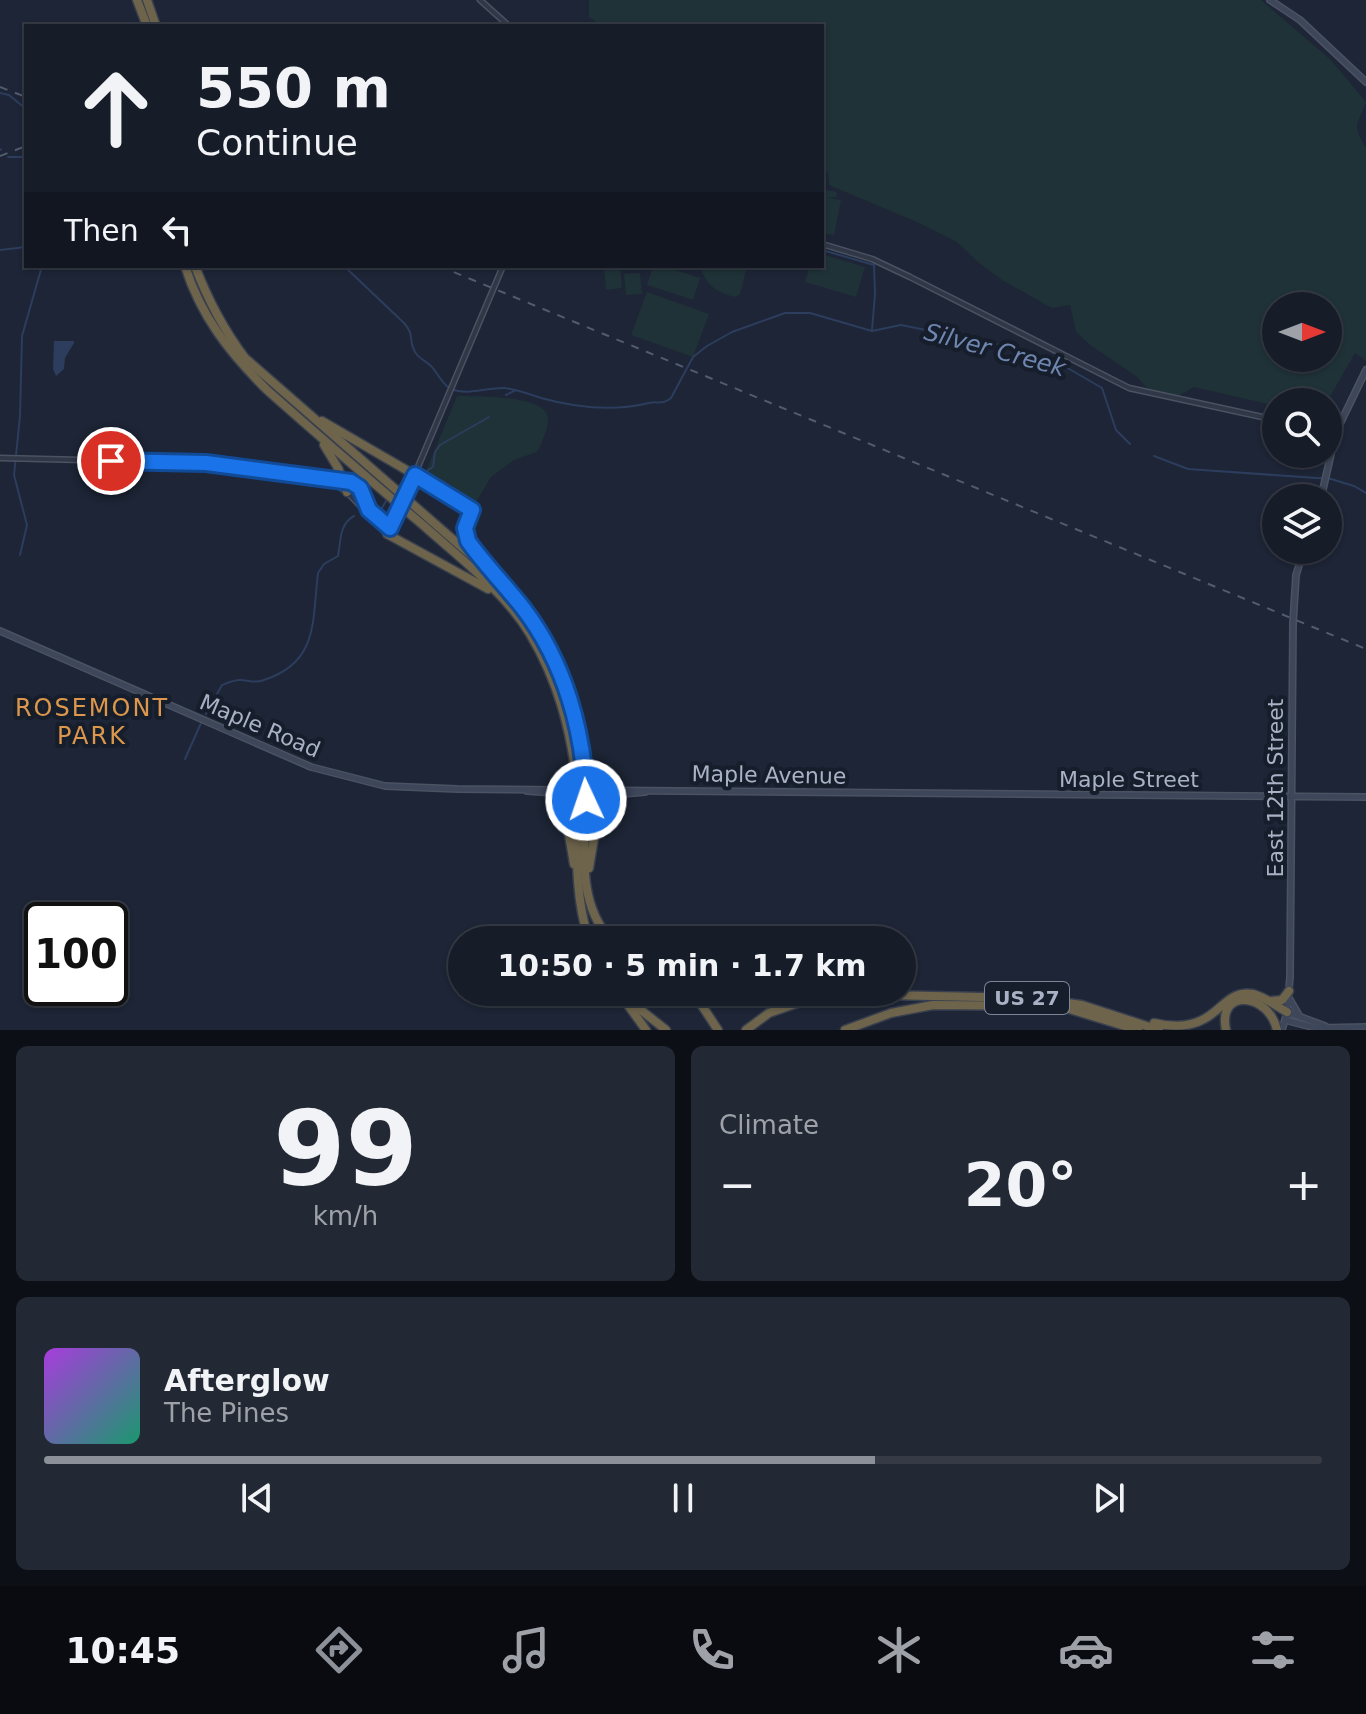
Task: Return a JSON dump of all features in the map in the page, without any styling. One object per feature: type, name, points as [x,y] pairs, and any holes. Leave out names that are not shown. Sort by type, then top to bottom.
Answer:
[{"type":"highway","points":[[137,0],[146,24]]},
{"type":"highway","points":[[147,0],[155,24]]},
{"type":"highway","points":[[186,268],[201,307],[229,351],[267,390],[465,562],[503,599],[530,634],[546,664],[578,748]]},
{"type":"highway","points":[[196,268],[207,299],[245,358],[496,577]]},
{"type":"highway","points":[[307,412],[415,475]]},
{"type":"highway","points":[[314,432],[338,468],[347,492]]},
{"type":"highway","points":[[327,480],[336,475],[338,468]]},
{"type":"highway","points":[[472,510],[465,528],[468,541],[538,631],[567,690],[579,732],[587,893],[601,926]]},
{"type":"highway","points":[[389,531],[503,599]]},
{"type":"highway","points":[[565,792],[564,805],[585,926]]},
{"type":"highway","points":[[577,886],[581,792]]},
{"type":"highway","points":[[587,893],[598,792]]},
{"type":"highway","points":[[1117,1015],[1170,1027],[1204,1020],[1232,997],[1253,994],[1267,1000],[1286,1016]]},
{"type":"highway","points":[[1267,1000],[1282,1000],[1289,994]]},
{"type":"highway","name":"US 27","points":[[916,996],[1030,998],[1082,1005],[1159,1030]]},
{"type":"highway","points":[[1226,1030],[1225,1014],[1230,1005],[1252,1000],[1272,1014],[1280,1030]]},
{"type":"highway","name":"US 27","points":[[845,1030],[891,1013],[933,1005],[1049,1006],[1086,1012],[1133,1029]]},
{"type":"highway","points":[[630,1006],[646,1030]]},
{"type":"highway","points":[[637,1006],[666,1030]]},
{"type":"highway","points":[[702,1006],[718,1030]]},
{"type":"highway","points":[[746,1030],[769,1013],[785,1006]]},
{"type":"highway","points":[[1272,1014],[1286,1016]]},
{"type":"main road","points":[[1273,2],[1300,20],[1366,82]]},
{"type":"main road","points":[[1342,420],[1366,370]]},
{"type":"main road","name":"East 12th Street","points":[[1280,1030],[1286,1016],[1289,994],[1290,796],[1296,575],[1299,564]]},
{"type":"main road","name":"Maple Road","points":[[0,631],[311,767],[385,786],[581,792]]},
{"type":"main road","name":"Maple Avenue","points":[[581,792],[892,792]]},
{"type":"main road","name":"Maple Street","points":[[892,792],[1366,797]]},
{"type":"main road","points":[[1289,994],[1301,1022]]},
{"type":"main road","points":[[1286,1016],[1330,1028],[1366,1027]]},
{"type":"main road","points":[[1288,1030],[1301,1022]]},
{"type":"street","points":[[480,0],[507,24]]},
{"type":"street","points":[[824,245],[872,259],[1129,388],[1262,417]]},
{"type":"street","points":[[389,531],[502,268]]},
{"type":"street","points":[[0,458],[206,463],[343,481],[357,485],[369,510],[389,531]]},
{"type":"street","points":[[415,475],[472,510]]},
{"type":"street","points":[[327,480],[347,492],[389,531]]},
{"type":"green space","points":[[589,0],[1261,0],[1331,60],[1366,102],[1357,128],[1366,148],[1366,361],[1355,353],[1335,388],[1262,388],[1262,403],[1194,387],[1175,398],[1147,388],[1136,376],[1076,332],[1070,305],[1052,308],[1002,280],[957,242],[829,185],[828,172],[824,171],[824,24],[600,24],[589,17]]},
{"type":"green space","points":[[824,189],[837,192],[836,197],[828,198],[841,200],[834,235],[824,233]]},
{"type":"green space","points":[[824,255],[865,267],[856,297],[805,282],[809,268],[824,268]]},
{"type":"green space","points":[[620,268],[622,288],[606,290],[604,269]]},
{"type":"green space","points":[[652,268],[669,268],[700,278],[693,300],[647,285]]},
{"type":"green space","points":[[701,268],[746,268],[740,294],[736,297],[718,291],[705,278]]},
{"type":"green space","points":[[640,273],[642,294],[626,295],[624,274]]},
{"type":"green space","points":[[647,292],[709,314],[693,357],[631,335]]},
{"type":"green space","points":[[457,396],[528,402],[544,410],[548,419],[537,452],[514,460],[491,477],[476,502],[426,471]]},
{"type":"water","points":[[54,341],[74,341],[65,358],[64,369],[56,376],[53,369]]},
{"type":"waterway","points":[[0,93],[9,95],[24,107]]},
{"type":"waterway","points":[[8,157],[24,157]]},
{"type":"waterway","name":"Silver Creek","points":[[0,250],[24,247]]},
{"type":"waterway","points":[[824,251],[874,265],[872,330]]},
{"type":"waterway","points":[[20,555],[27,525],[14,475],[20,416],[22,336],[41,268]]},
{"type":"waterway","name":"Silver Creek","points":[[346,268],[404,323],[417,355],[431,366],[445,385],[458,391],[505,388],[595,408],[663,402],[671,398],[693,357],[707,346],[732,332],[785,313],[810,313],[872,331],[901,325],[1021,349],[1029,351],[1035,359],[1059,363],[1102,388],[1116,430],[1130,444]]},
{"type":"waterway","name":"Silver Creek","points":[[506,395],[516,390]]},
{"type":"waterway","points":[[425,472],[433,467],[435,452],[440,445],[489,417]]},
{"type":"waterway","name":"Silver Creek","points":[[1154,456],[1188,469],[1331,479],[1366,493]]},
{"type":"waterway","points":[[399,486],[404,481]]},
{"type":"waterway","points":[[379,513],[386,501]]},
{"type":"waterway","points":[[206,714],[222,685],[238,680],[264,680],[282,672],[304,651],[313,623],[318,573],[324,564],[338,556],[343,528],[354,516]]},
{"type":"waterway","points":[[185,759],[201,723]]},
{"type":"railway","points":[[0,87],[24,96]]},
{"type":"railway","points":[[0,156],[24,147]]},
{"type":"railway","points":[[444,268],[1366,649]]},
{"type":"district","name":"ROSEMONT PARK","points":[[92,722]]},
{"type":"route","points":[[111,461],[206,463],[351,482],[360,488],[369,510],[390,528],[415,475],[472,510],[465,528],[468,541],[538,631],[567,690],[579,732],[586,800]]}]
